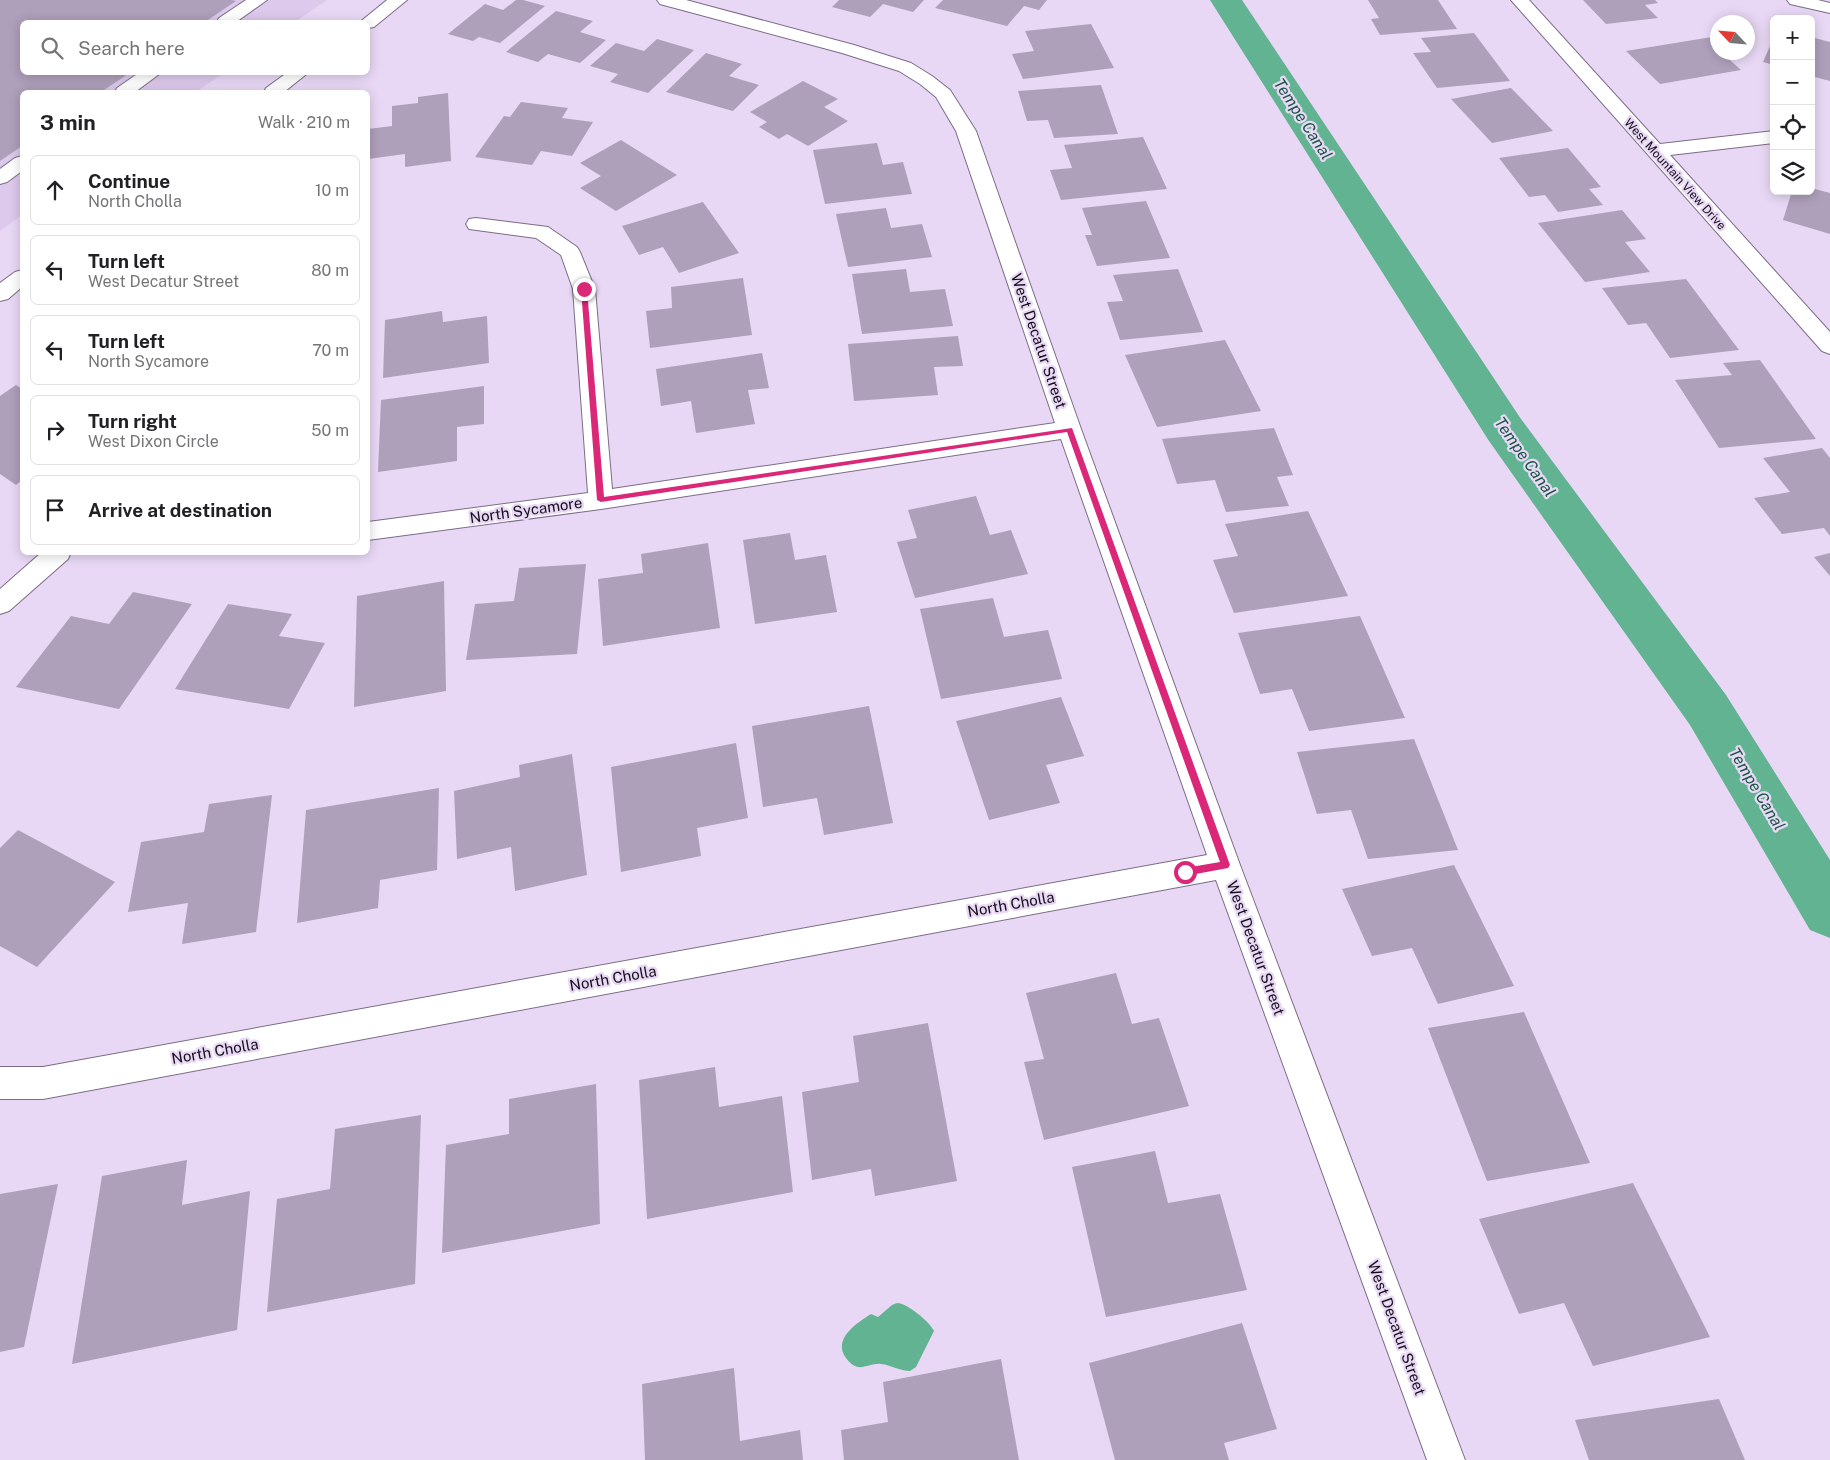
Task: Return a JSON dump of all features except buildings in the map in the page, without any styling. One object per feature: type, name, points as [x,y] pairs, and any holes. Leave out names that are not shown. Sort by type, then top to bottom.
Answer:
[{"type":"street","points":[[228,20],[258,0]]},
{"type":"street","points":[[370,21],[398,0]]},
{"type":"street","name":"West Mountain View Drive","points":[[1520,0],[1830,346]]},
{"type":"street","points":[[1796,0],[1830,8]]},
{"type":"street","name":"West Decatur Street","points":[[676,1],[848,49],[905,68],[926,80],[943,94],[966,131],[1069,429],[1225,865],[1446,1460]]},
{"type":"street","points":[[127,90],[149,75]]},
{"type":"street","points":[[276,90],[296,75]]},
{"type":"street","points":[[1654,151],[1770,137]]},
{"type":"street","points":[[0,178],[20,163]]},
{"type":"street","points":[[476,224],[540,232],[570,252],[584,289],[601,500]]},
{"type":"street","points":[[0,294],[20,279]]},
{"type":"street","name":"North Sycamore","points":[[370,531],[601,500],[1069,429]]},
{"type":"street","points":[[0,604],[56,555]]},
{"type":"street","name":"North Cholla","points":[[0,1083],[53,1081],[1225,865]]},
{"type":"shaded area","points":[[0,0],[327,0],[298,20],[20,20],[20,75],[221,75],[199,90],[20,90],[20,216],[0,231]]},
{"type":"shaded area","points":[[897,1303],[906,1306],[918,1314],[934,1331],[916,1367],[910,1371],[881,1364],[861,1367],[853,1365],[842,1351],[842,1344],[848,1332],[871,1314],[878,1317]]},
{"type":"waterway","name":"Tempe Canal","points":[[1226,0],[1505,430],[1708,710],[1830,911]]},
{"type":"route","points":[[584,289],[601,500],[1069,429],[1225,865],[1185,872]]}]
